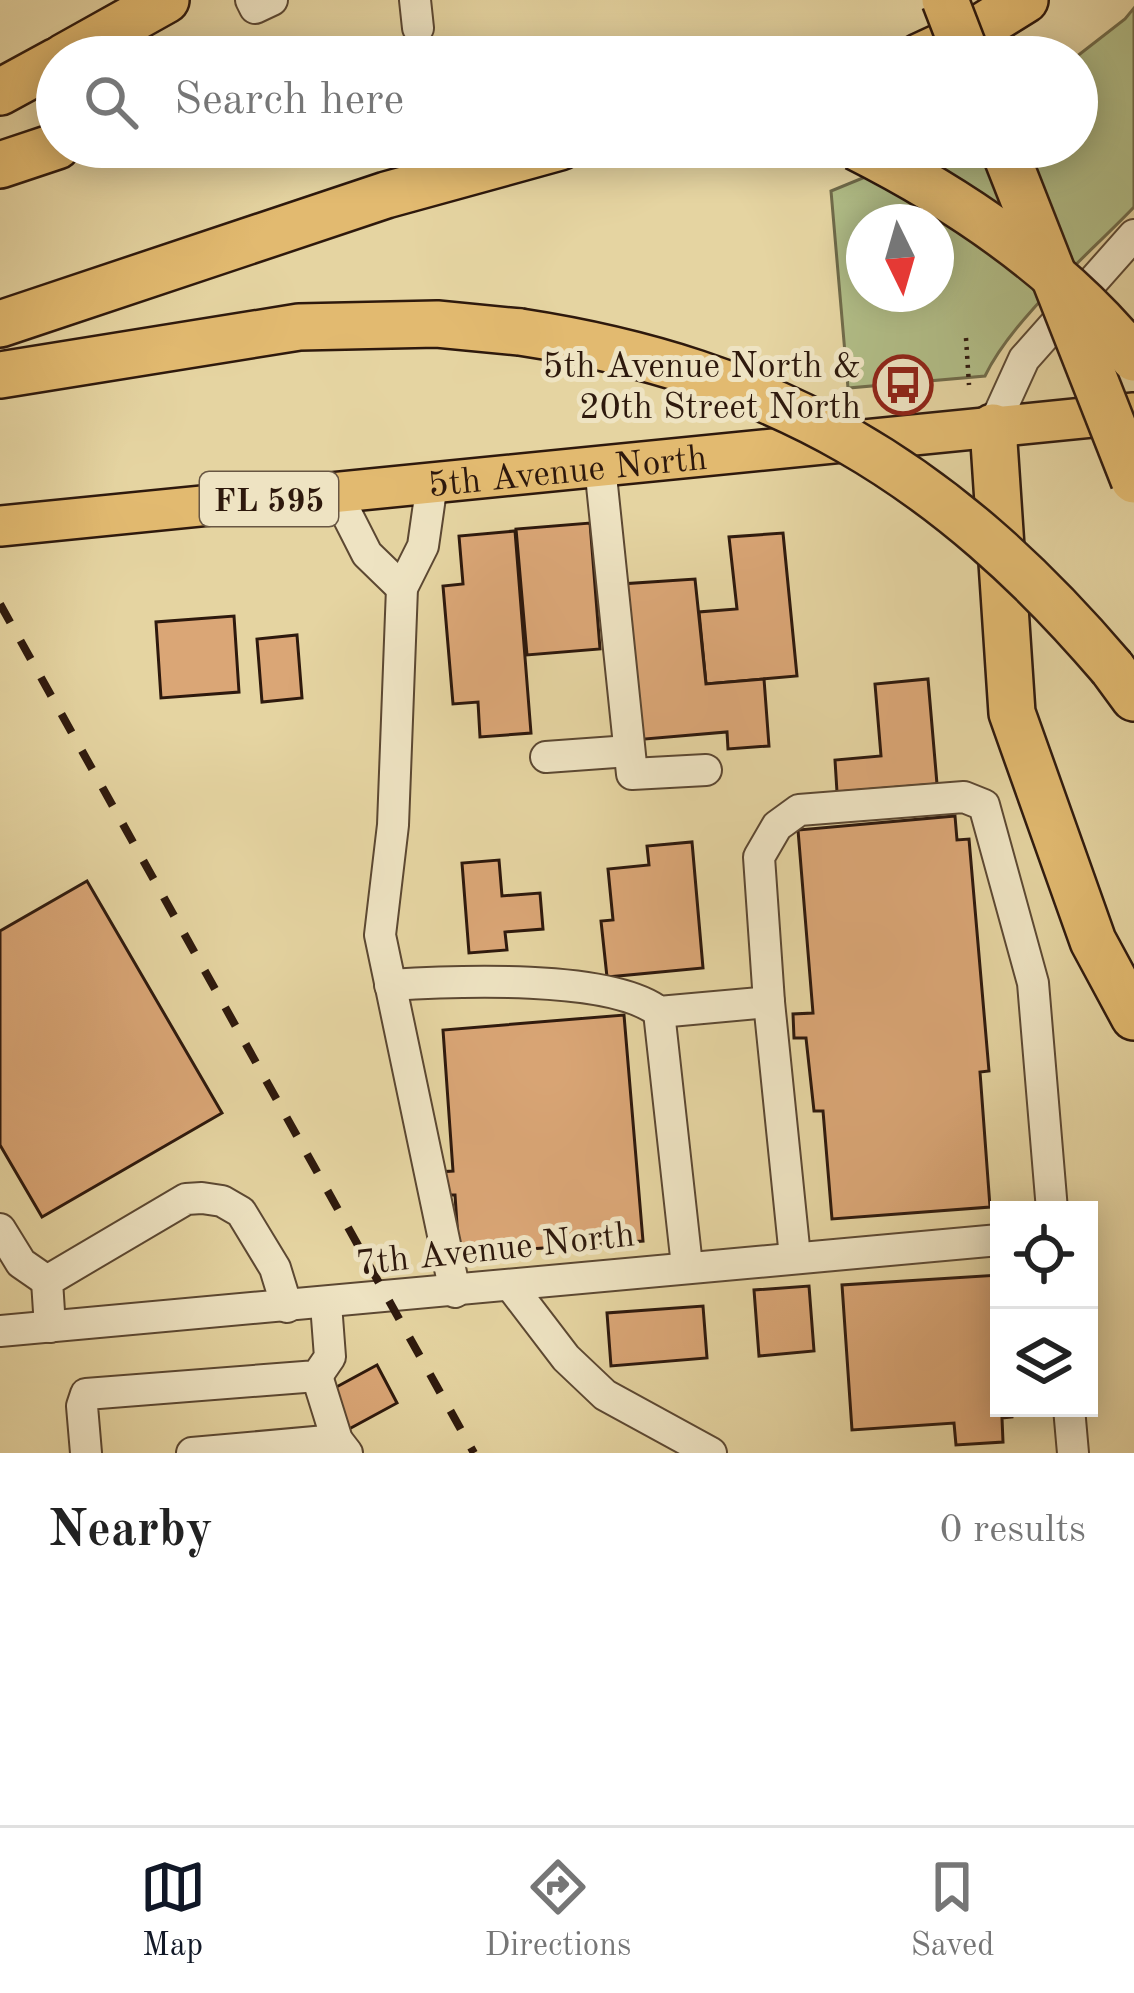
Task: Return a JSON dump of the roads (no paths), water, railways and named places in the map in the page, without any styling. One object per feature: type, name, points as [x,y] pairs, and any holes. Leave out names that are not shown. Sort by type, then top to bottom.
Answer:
[{"type":"highway","points":[[101,36],[166,0]]},
{"type":"highway","points":[[945,0],[959,36]]},
{"type":"highway","points":[[964,36],[1024,0]]},
{"type":"highway","points":[[0,92],[36,72]]},
{"type":"highway","points":[[0,165],[36,153]]},
{"type":"highway","points":[[0,324],[386,195],[484,168]]},
{"type":"highway","points":[[893,168],[1012,242],[1134,358]]},
{"type":"highway","points":[[1011,168],[1134,480]]},
{"type":"highway","points":[[4,374],[299,327],[437,324],[596,344],[664,361],[725,381],[841,433],[956,511],[1062,610],[1123,683]]},
{"type":"highway","points":[[993,427],[1012,713],[1093,941],[1134,1017]]},
{"type":"main road","name":"5th Avenue North","points":[[9,523],[1134,413]]},
{"type":"street","points":[[251,0],[255,8],[272,0]]},
{"type":"street","points":[[993,427],[1024,358],[1134,236]]},
{"type":"street","points":[[600,466],[632,774],[706,770]]},
{"type":"street","points":[[432,483],[423,546],[402,588],[393,825],[380,935],[455,1292]]},
{"type":"street","points":[[336,493],[367,554],[402,588]]},
{"type":"street","points":[[546,758],[629,751]]},
{"type":"street","points":[[795,1256],[759,856],[777,826],[799,810],[964,797],[984,805],[1033,983],[1051,1201]]},
{"type":"street","points":[[390,985],[580,987],[643,1000],[658,1012],[769,1002]]},
{"type":"street","points":[[658,1012],[687,1266]]},
{"type":"street","points":[[46,1281],[186,1199],[202,1198],[222,1201],[241,1212],[275,1268],[287,1307]]},
{"type":"street","points":[[0,1229],[21,1263],[46,1281],[50,1327]]},
{"type":"street","name":"7th Avenue North","points":[[0,1331],[990,1241]]},
{"type":"street","points":[[511,1286],[566,1358],[605,1395],[711,1453]]},
{"type":"street","points":[[86,1453],[82,1406],[86,1394],[316,1376],[331,1357],[326,1304]]},
{"type":"street","points":[[192,1453],[342,1446],[316,1376]]},
{"type":"street","points":[[1070,1417],[1072,1453]]},
{"type":"railway","points":[[0,604],[474,1453]]},
{"type":"place","name":"5th Avenue North & 20th Street North","points":[[903,385]]}]
